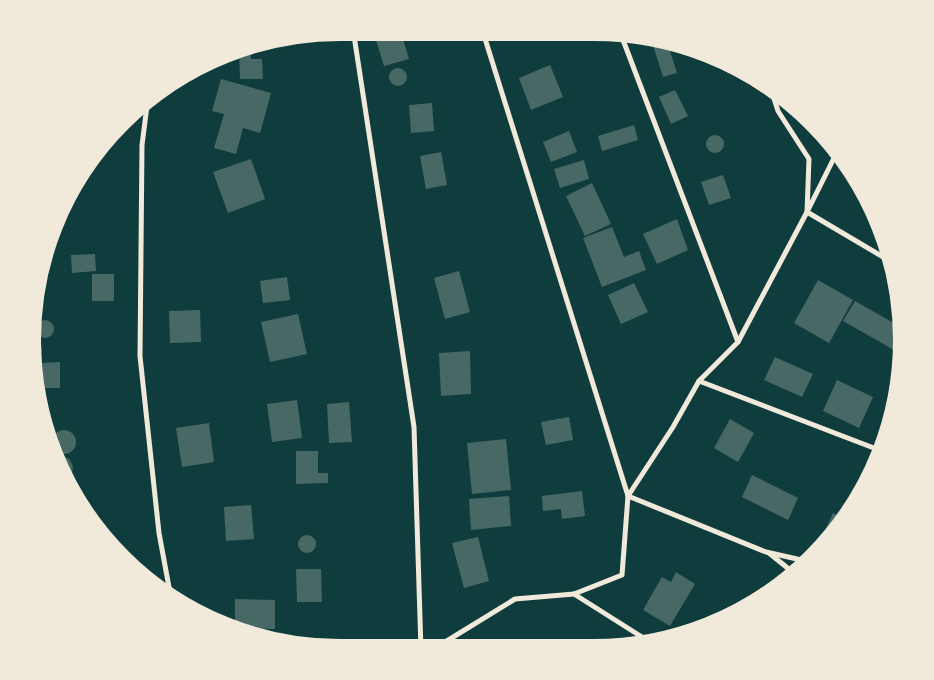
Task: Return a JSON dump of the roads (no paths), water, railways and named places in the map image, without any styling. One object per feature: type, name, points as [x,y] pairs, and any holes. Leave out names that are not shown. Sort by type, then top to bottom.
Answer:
[{"type":"street","points":[[354,38],[414,427],[421,642]]},
{"type":"street","points":[[445,642],[516,599],[574,594],[622,575],[628,496],[485,38]]},
{"type":"street","points":[[623,39],[738,342]]},
{"type":"street","points":[[773,97],[778,111],[809,159],[807,212]]},
{"type":"street","points":[[147,108],[142,145],[140,356],[159,533],[170,590]]},
{"type":"street","points":[[628,496],[673,428],[700,381],[738,342],[835,157]]},
{"type":"street","points":[[807,212],[885,258]]},
{"type":"street","points":[[700,381],[876,449]]},
{"type":"street","points":[[628,496],[766,552],[801,560]]},
{"type":"street","points":[[766,552],[790,570]]},
{"type":"street","points":[[574,594],[645,638]]}]
